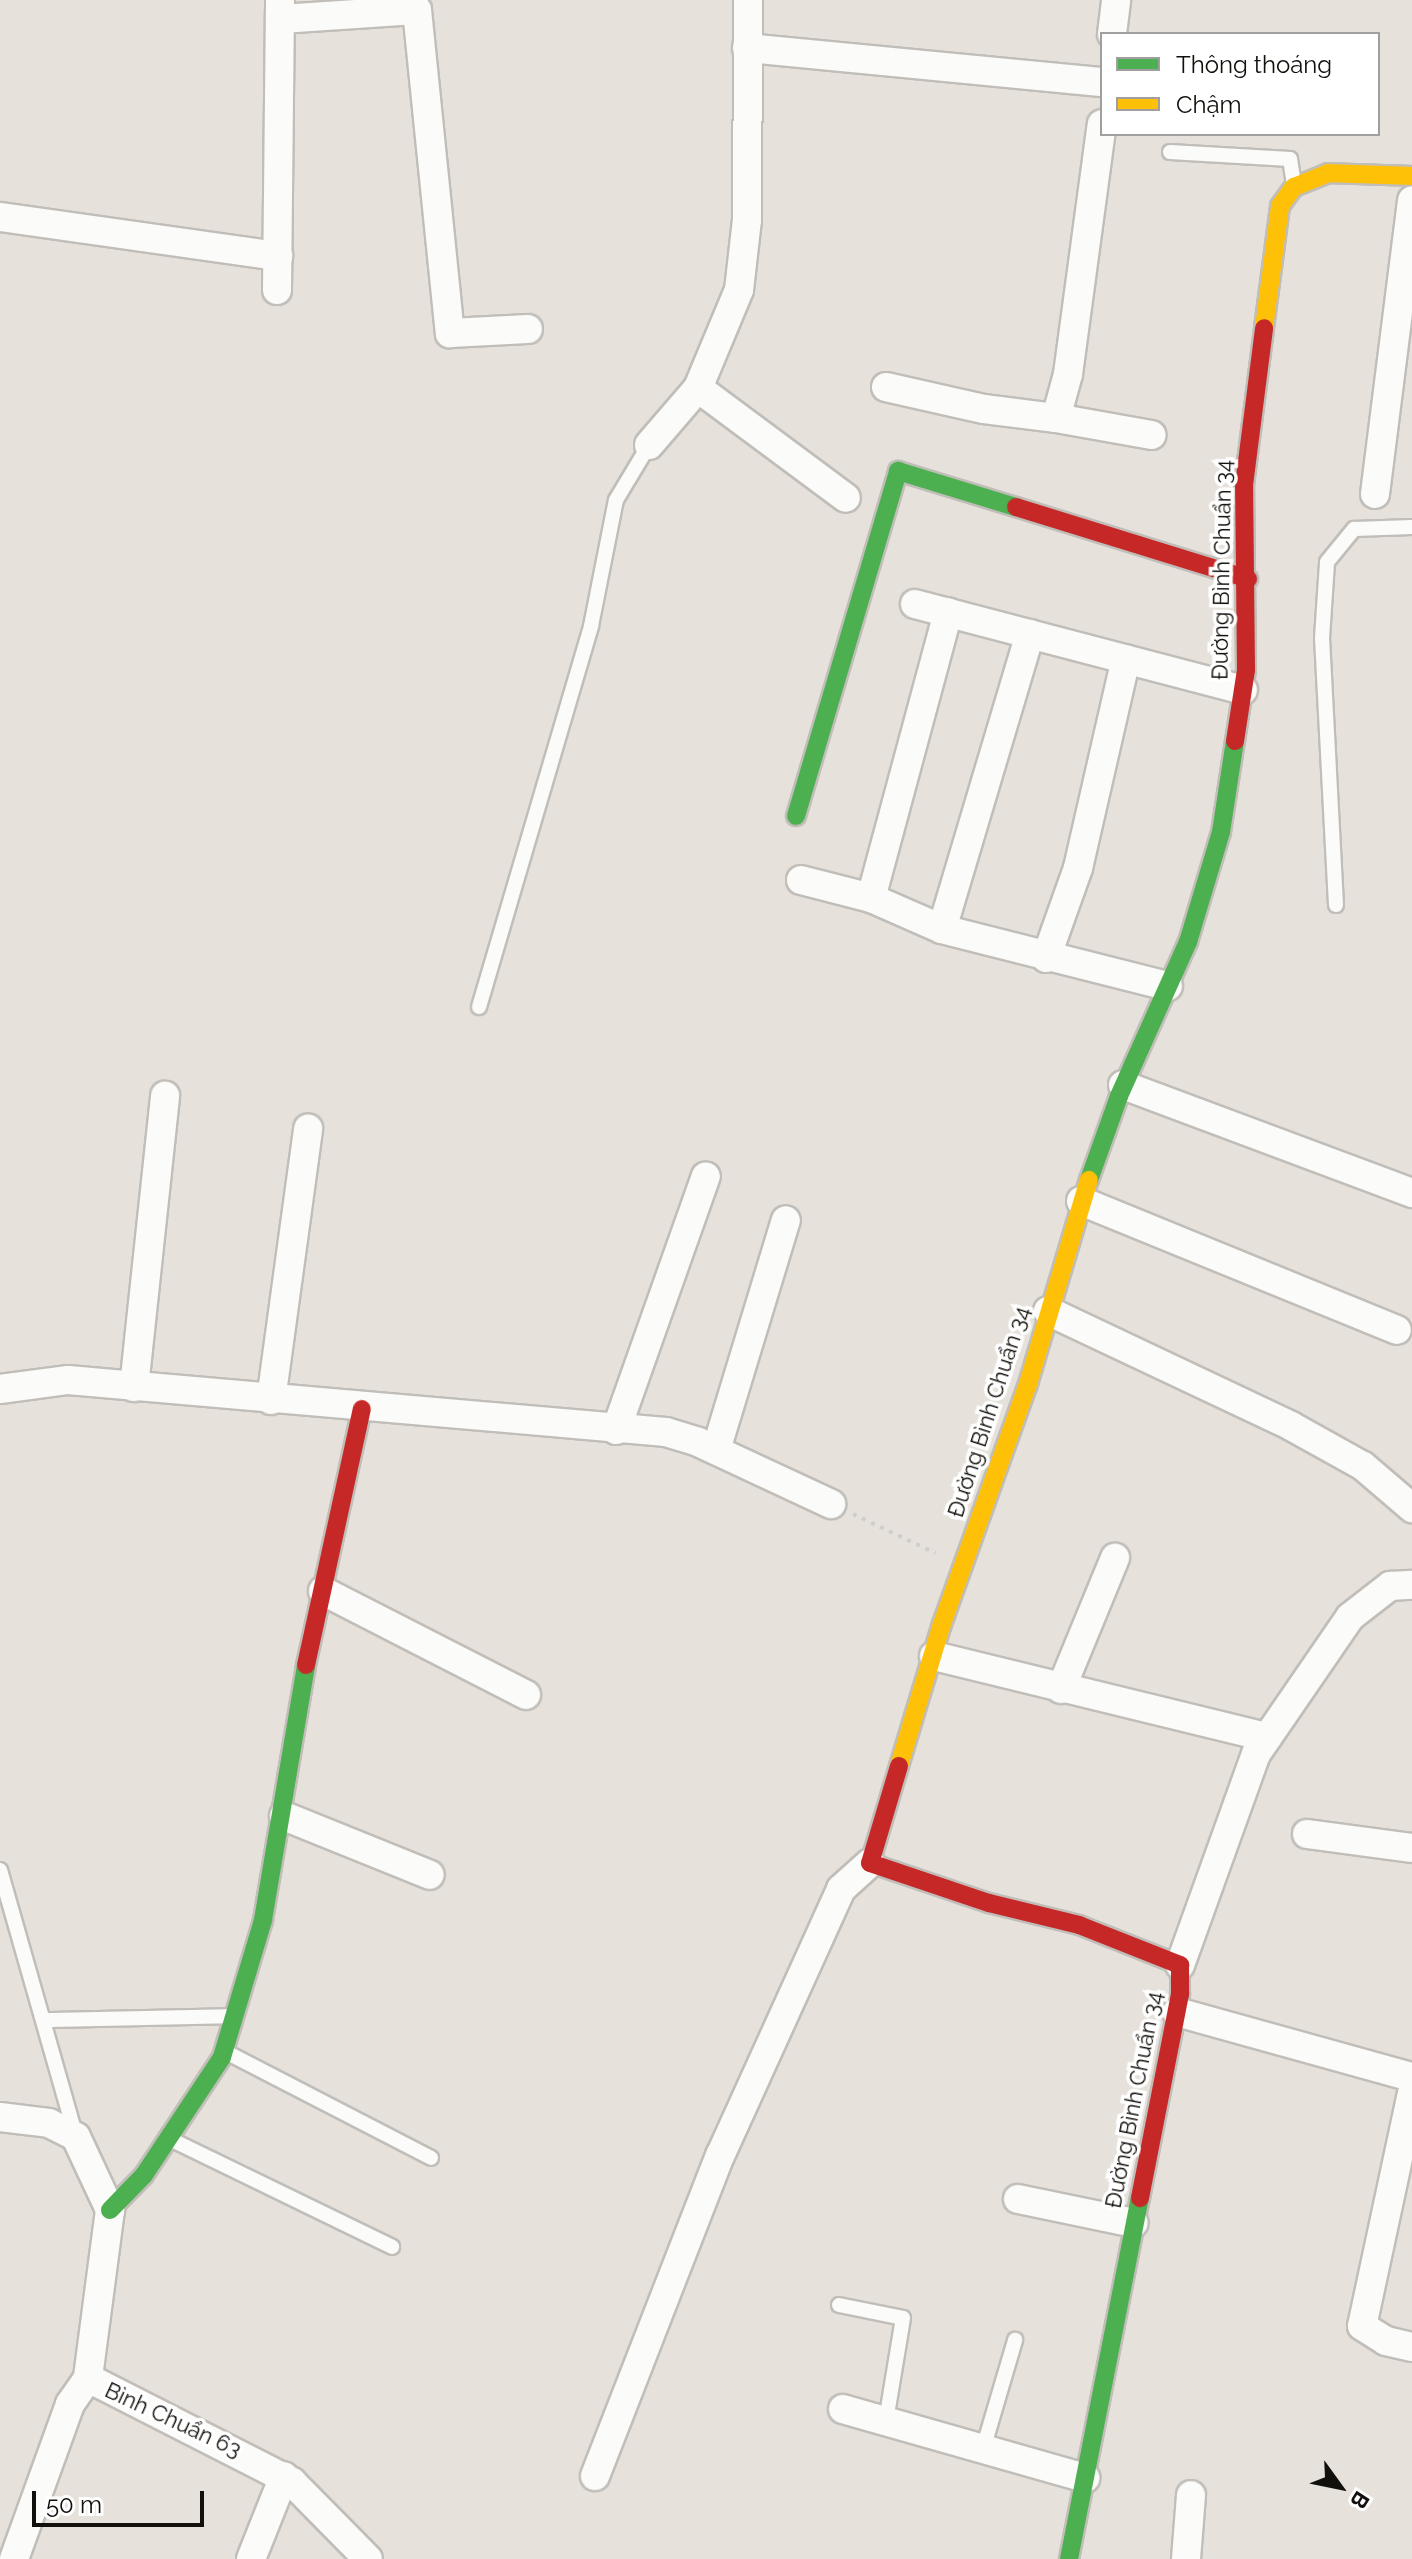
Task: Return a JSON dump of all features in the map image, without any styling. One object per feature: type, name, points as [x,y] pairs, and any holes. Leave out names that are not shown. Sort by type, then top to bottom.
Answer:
[{"type":"street","points":[[649,445],[698,388],[739,290],[747,220],[748,0]]},
{"type":"street","points":[[1112,32],[1116,0]]},
{"type":"street","points":[[277,290],[280,9],[417,10],[450,333],[528,329]]},
{"type":"street","points":[[747,48],[1100,82]]},
{"type":"street","points":[[1056,418],[1068,374],[1100,136]]},
{"type":"street","points":[[1294,187],[1328,173],[1412,176]]},
{"type":"street","name":"Đường Bình Chuẩn 34","points":[[1069,2559],[1177,2012],[1180,1965],[1079,1925],[989,1903],[870,1863],[1081,1201],[1123,1085],[1188,942],[1221,832],[1243,690],[1248,579],[1244,485],[1280,206],[1294,187]]},
{"type":"street","points":[[1375,494],[1412,200]]},
{"type":"street","points":[[0,217],[278,256]]},
{"type":"street","points":[[886,387],[984,409],[1151,435]]},
{"type":"street","points":[[698,388],[846,498]]},
{"type":"street","points":[[796,816],[898,471],[1248,579]]},
{"type":"street","points":[[915,604],[1243,690]]},
{"type":"street","points":[[871,898],[948,612]]},
{"type":"street","points":[[942,929],[1030,634]]},
{"type":"street","points":[[1046,958],[1078,868],[1126,659]]},
{"type":"street","points":[[801,880],[871,898],[942,929],[1046,958],[1168,986]]},
{"type":"street","points":[[1123,1085],[1412,1193]]},
{"type":"street","points":[[134,1387],[165,1096]]},
{"type":"street","points":[[271,1400],[308,1129]]},
{"type":"street","points":[[616,1430],[706,1176]]},
{"type":"street","points":[[1081,1201],[1397,1330]]},
{"type":"street","points":[[716,1450],[786,1220]]},
{"type":"street","points":[[1048,1311],[1291,1426],[1363,1466],[1412,1508]]},
{"type":"street","points":[[0,1389],[68,1380],[362,1409],[666,1432],[716,1450],[831,1504]]},
{"type":"street","points":[[110,2210],[170,2139],[224,2051],[284,1816],[305,1671],[362,1409]]},
{"type":"street","points":[[1061,1689],[1115,1558]]},
{"type":"street","points":[[1180,1965],[1267,1737],[1350,1617],[1390,1586],[1412,1585]]},
{"type":"street","points":[[323,1591],[526,1695]]},
{"type":"street","points":[[934,1656],[1267,1737]]},
{"type":"street","points":[[284,1816],[430,1875]]},
{"type":"street","points":[[1307,1834],[1412,1848]]},
{"type":"street","points":[[595,2476],[726,2142],[841,1889],[870,1863]]},
{"type":"street","points":[[1177,2012],[1412,2077]]},
{"type":"street","points":[[1412,2093],[1362,2326],[1386,2341],[1412,2347]]},
{"type":"street","points":[[0,2117],[49,2123],[76,2137],[110,2210],[88,2378]]},
{"type":"street","points":[[1018,2199],[1134,2223]]},
{"type":"street","name":"Bình Chuẩn 63","points":[[14,2559],[70,2404],[88,2378],[284,2476],[368,2559]]},
{"type":"street","points":[[843,2409],[1085,2478]]},
{"type":"street","points":[[251,2559],[284,2476]]},
{"type":"street","points":[[1186,2559],[1191,2495]]},
{"type":"lane","points":[[1170,152],[1290,159],[1294,187]]},
{"type":"lane","points":[[479,1007],[591,626],[616,500],[649,445]]},
{"type":"lane","points":[[1336,905],[1322,638],[1327,562],[1354,529],[1412,527]]},
{"type":"lane","points":[[0,1870],[46,2020],[76,2137]]},
{"type":"lane","points":[[46,2020],[235,2016]]},
{"type":"lane","points":[[224,2051],[431,2158]]},
{"type":"lane","points":[[170,2139],[392,2247]]},
{"type":"lane","points":[[839,2305],[903,2318],[886,2421]]},
{"type":"lane","points":[[983,2449],[1015,2340]]},
{"type":"path","points":[[831,1504],[963,1566]]},
{"type":"traffic: fast","points":[[796,816],[898,471],[1016,507]]},
{"type":"traffic: fast","points":[[1089,1180],[1119,1096],[1188,942],[1221,832],[1235,741]]},
{"type":"traffic: fast","points":[[110,2210],[144,2175],[222,2057],[263,1920],[306,1665]]},
{"type":"traffic: fast","points":[[1069,2559],[1140,2198]]},
{"type":"traffic: slow","points":[[1264,328],[1280,206],[1294,187],[1328,173],[1412,176]]},
{"type":"traffic: slow","points":[[899,1766],[942,1624],[1028,1384],[1089,1180]]},
{"type":"traffic: jam","points":[[1235,741],[1246,670],[1244,485],[1264,328]]},
{"type":"traffic: jam","points":[[1016,507],[1248,579]]},
{"type":"traffic: jam","points":[[306,1665],[362,1409]]},
{"type":"traffic: jam","points":[[899,1766],[870,1863],[989,1903],[1079,1925],[1180,1965],[1180,1994],[1140,2198]]}]
